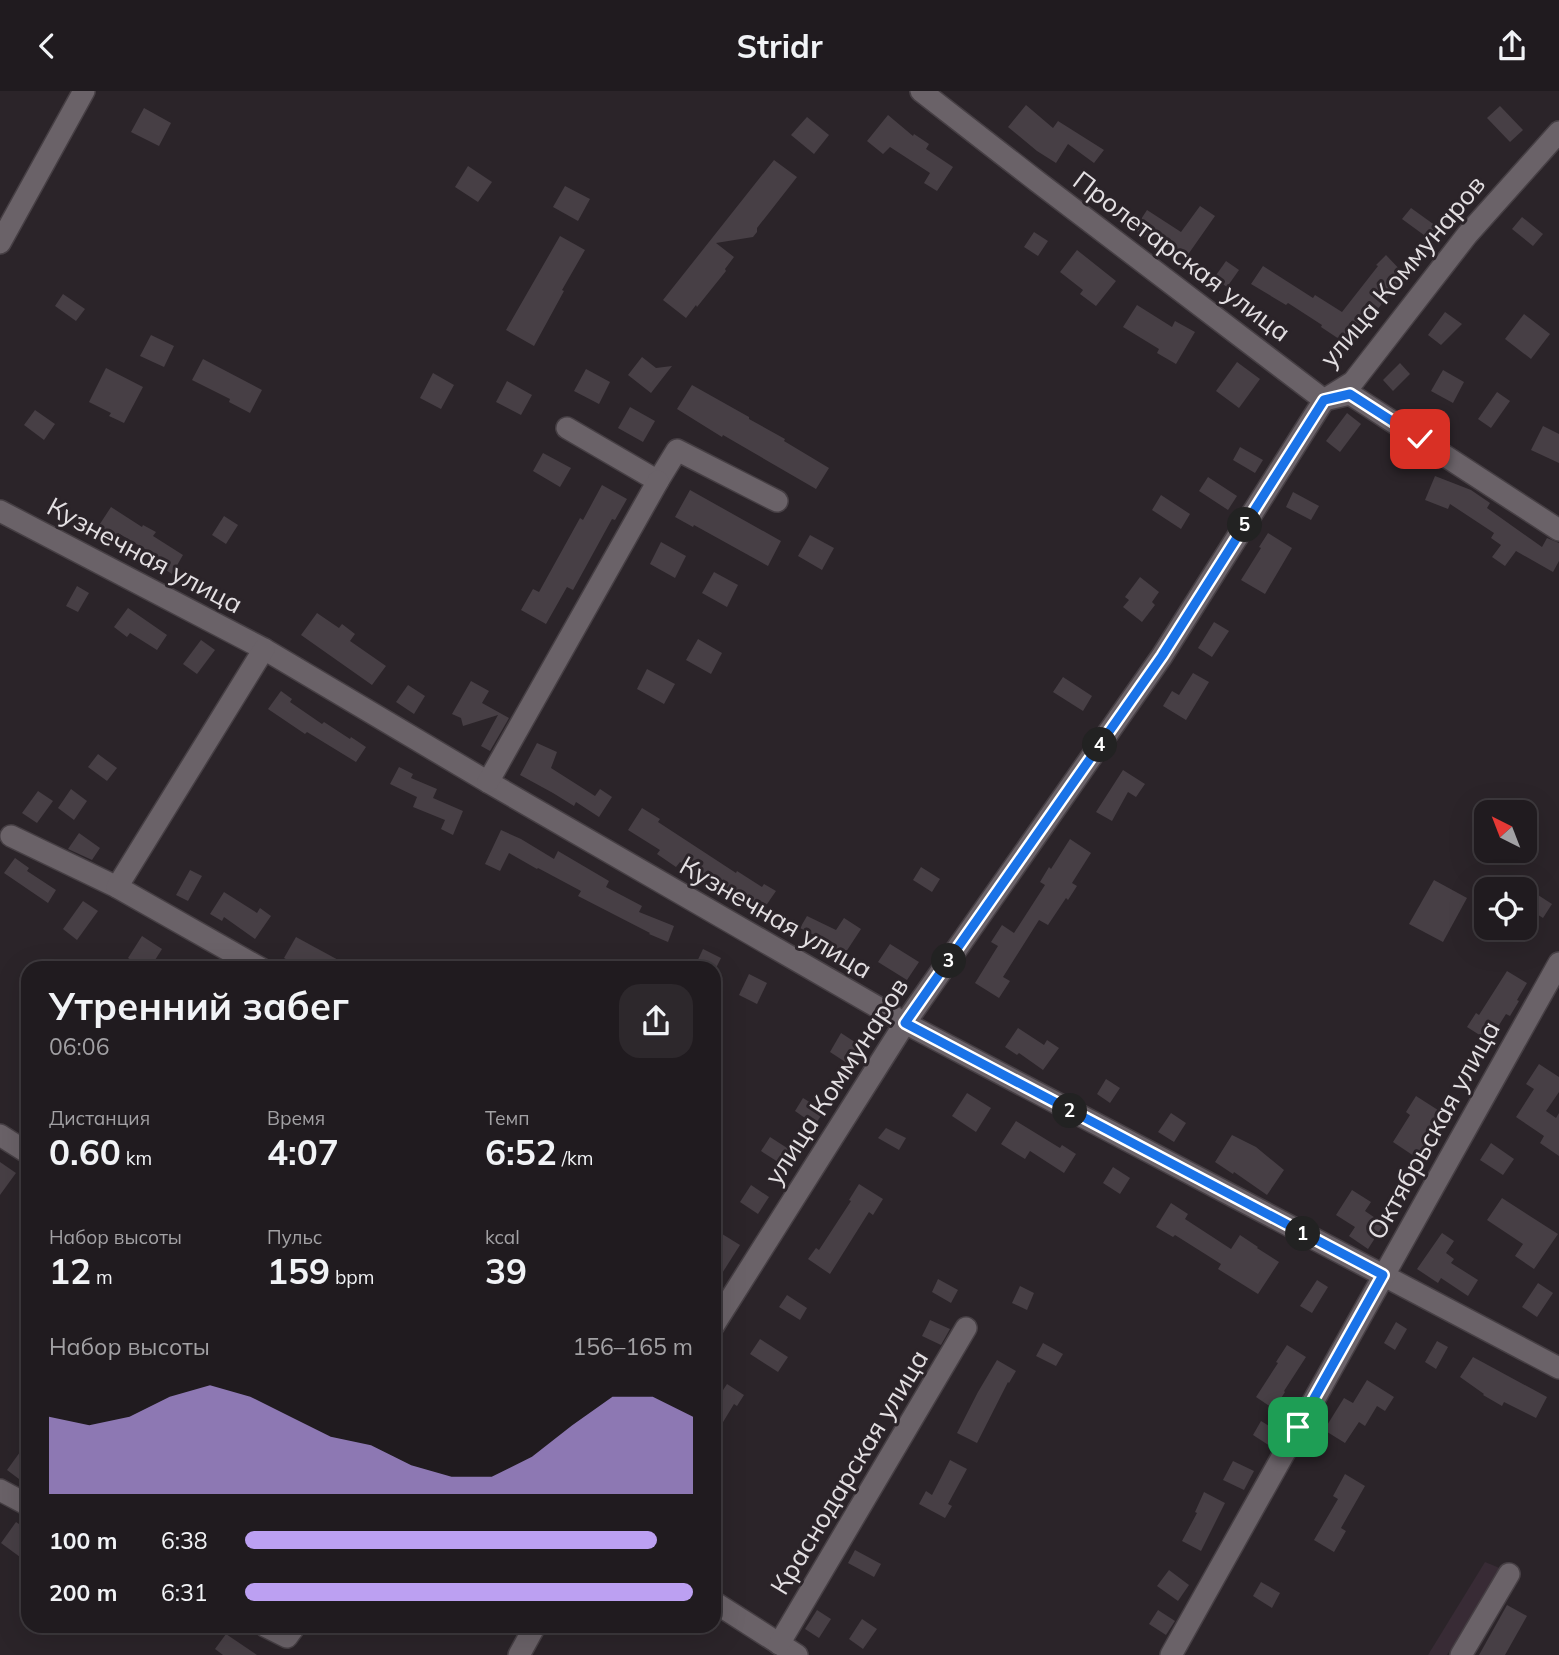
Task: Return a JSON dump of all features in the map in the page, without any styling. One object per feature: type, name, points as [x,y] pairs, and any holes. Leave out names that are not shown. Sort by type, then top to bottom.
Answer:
[{"type":"street","points":[[0,243],[84,91]]},
{"type":"street","name":"Пролетарская улица","points":[[922,91],[1324,400]]},
{"type":"street","name":"улица Коммунаров","points":[[721,1314],[905,1023],[1162,656],[1324,400],[1353,382],[1467,235],[1559,132]]},
{"type":"street","points":[[1324,400],[1350,394],[1559,530]]},
{"type":"street","points":[[567,428],[658,481]]},
{"type":"street","points":[[488,782],[677,450],[777,501]]},
{"type":"street","name":"Кузнечная улица","points":[[0,510],[264,649],[905,1023],[1559,1368]]},
{"type":"street","points":[[117,887],[264,649]]},
{"type":"street","points":[[11,836],[117,887],[248,961]]},
{"type":"street","name":"Октябрьская улица","points":[[1171,1655],[1559,964]]},
{"type":"street","points":[[0,1136],[21,1149]]},
{"type":"street","name":"Краснодарская улица","points":[[721,1607],[788,1650],[966,1328]]},
{"type":"street","points":[[0,1490],[21,1501]]},
{"type":"street","points":[[1461,1655],[1509,1574]]},
{"type":"street","points":[[519,1655],[531,1633]]},
{"type":"shaded area","points":[[1485,1562],[1502,1569],[1447,1655],[1428,1655]]},
{"type":"building","points":[[1026,105],[1053,128],[1058,121],[1104,150],[1094,163],[1068,144],[1056,163],[1008,127]]},
{"type":"building","points":[[1500,106],[1523,130],[1510,142],[1487,118]]},
{"type":"building","points":[[144,108],[171,123],[159,146],[131,132]]},
{"type":"building","points":[[888,115],[913,136],[914,134],[929,144],[926,149],[953,167],[937,191],[924,183],[930,173],[890,147],[883,154],[867,141]]},
{"type":"building","points":[[807,117],[829,135],[814,154],[791,135]]},
{"type":"building","points":[[774,160],[797,177],[753,237],[716,243],[734,257],[726,271],[686,318],[663,300]]},
{"type":"building","points":[[468,166],[492,182],[478,202],[455,187]]},
{"type":"building","points":[[565,186],[590,199],[578,221],[553,207]]},
{"type":"building","points":[[1200,206],[1215,216],[1187,256],[1156,235],[1152,242],[1134,230],[1147,210],[1181,232]]},
{"type":"building","points":[[1411,208],[1436,226],[1428,238],[1402,219]]},
{"type":"building","points":[[1522,217],[1543,234],[1533,246],[1512,229]]},
{"type":"building","points":[[1034,232],[1048,241],[1038,256],[1024,247]]},
{"type":"building","points":[[560,236],[585,250],[534,346],[506,330]]},
{"type":"building","points":[[1077,250],[1116,281],[1096,306],[1080,294],[1083,290],[1060,272]]},
{"type":"building","points":[[1386,255],[1405,275],[1377,310],[1374,308],[1348,345],[1288,303],[1286,305],[1251,284],[1263,266],[1313,298],[1315,295],[1342,312]]},
{"type":"building","points":[[1226,261],[1239,270],[1227,287],[1214,278]]},
{"type":"building","points":[[63,294],[85,309],[76,321],[55,306]]},
{"type":"building","points":[[1137,305],[1172,327],[1175,321],[1195,332],[1176,364],[1157,353],[1159,349],[1123,327]]},
{"type":"building","points":[[1445,312],[1462,324],[1441,345],[1428,335]]},
{"type":"building","points":[[1524,314],[1550,334],[1531,359],[1505,339]]},
{"type":"building","points":[[151,335],[174,346],[164,367],[140,356]]},
{"type":"building","points":[[642,357],[656,368],[672,366],[651,393],[628,375]]},
{"type":"building","points":[[203,359],[262,390],[250,413],[229,402],[230,399],[192,380]]},
{"type":"building","points":[[1237,362],[1260,379],[1239,408],[1216,391]]},
{"type":"building","points":[[1400,363],[1410,374],[1393,391],[1383,380]]},
{"type":"building","points":[[106,368],[143,387],[124,423],[89,402]]},
{"type":"building","points":[[586,369],[610,382],[599,404],[574,391]]},
{"type":"building","points":[[1443,370],[1464,382],[1453,403],[1431,391]]},
{"type":"building","points":[[433,373],[454,385],[441,409],[420,398]]},
{"type":"building","points":[[507,381],[532,395],[521,415],[496,402]]},
{"type":"building","points":[[692,385],[749,417],[829,468],[816,489],[677,409]]},
{"type":"building","points":[[1497,392],[1510,401],[1491,428],[1478,419]]},
{"type":"building","points":[[630,407],[655,421],[643,442],[618,428]]},
{"type":"building","points":[[35,410],[55,424],[44,440],[24,425]]},
{"type":"building","points":[[1347,413],[1361,424],[1340,452],[1326,441]]},
{"type":"building","points":[[1543,426],[1559,434],[1559,463],[1531,450]]},
{"type":"building","points":[[1240,447],[1263,460],[1255,473],[1233,460]]},
{"type":"building","points":[[543,453],[571,468],[560,487],[533,471]]},
{"type":"building","points":[[1435,476],[1471,490],[1490,503],[1487,508],[1542,547],[1547,538],[1559,543],[1559,561],[1553,572],[1516,551],[1505,566],[1492,557],[1501,545],[1491,538],[1494,533],[1450,504],[1448,509],[1425,500]]},
{"type":"building","points":[[1208,477],[1237,496],[1228,510],[1199,491]]},
{"type":"building","points":[[602,485],[627,499],[615,520],[612,519],[573,590],[567,587],[546,624],[521,610],[533,589],[539,592],[580,518],[583,520]]},
{"type":"building","points":[[690,490],[781,541],[768,566],[675,517]]},
{"type":"building","points":[[1293,492],[1319,506],[1311,520],[1286,507]]},
{"type":"building","points":[[1161,495],[1190,514],[1181,529],[1152,510]]},
{"type":"building","points":[[111,507],[142,527],[143,525],[156,532],[153,536],[183,555],[172,574],[158,565],[162,559],[118,533],[109,547],[92,536]]},
{"type":"building","points":[[224,516],[238,525],[226,544],[212,535]]},
{"type":"building","points":[[1268,533],[1292,548],[1265,594],[1241,580]]},
{"type":"building","points":[[810,535],[834,548],[822,570],[798,556]]},
{"type":"building","points":[[661,542],[686,556],[675,578],[650,564]]},
{"type":"building","points":[[714,572],[738,585],[727,607],[702,593]]},
{"type":"building","points":[[1140,577],[1159,592],[1152,602],[1155,605],[1142,622],[1123,607],[1129,600],[1125,597]]},
{"type":"building","points":[[77,586],[89,593],[78,612],[66,606]]},
{"type":"building","points":[[128,608],[167,635],[157,650],[130,633],[127,637],[114,627]]},
{"type":"building","points":[[317,613],[339,628],[342,624],[355,634],[350,641],[386,666],[372,685],[301,635]]},
{"type":"building","points":[[1214,622],[1229,631],[1212,657],[1198,648]]},
{"type":"building","points":[[698,639],[722,653],[711,674],[686,660]]},
{"type":"building","points":[[201,640],[215,650],[197,674],[183,664]]},
{"type":"building","points":[[647,669],[675,684],[664,704],[637,689]]},
{"type":"building","points":[[1193,673],[1209,682],[1186,720],[1163,706],[1172,691],[1179,695]]},
{"type":"building","points":[[1063,677],[1092,696],[1083,711],[1053,692]]},
{"type":"building","points":[[471,681],[489,691],[482,703],[509,718],[490,751],[481,746],[498,715],[463,726],[461,718],[452,714]]},
{"type":"building","points":[[408,685],[425,696],[414,714],[396,702]]},
{"type":"building","points":[[281,691],[292,699],[290,702],[322,724],[324,722],[366,747],[356,762],[307,732],[305,734],[268,709]]},
{"type":"building","points":[[537,743],[557,752],[551,768],[595,796],[600,789],[612,797],[599,817],[576,802],[574,806],[520,775]]},
{"type":"building","points":[[98,754],[117,768],[107,781],[88,767]]},
{"type":"building","points":[[399,767],[413,774],[411,778],[437,789],[433,798],[463,811],[453,835],[441,829],[445,820],[413,807],[417,797],[390,784]]},
{"type":"building","points":[[1123,770],[1145,784],[1136,797],[1128,792],[1112,821],[1096,812]]},
{"type":"building","points":[[71,789],[87,801],[74,820],[58,808]]},
{"type":"building","points":[[38,791],[53,801],[37,823],[22,813]]},
{"type":"building","points":[[642,808],[660,819],[658,822],[736,873],[737,871],[762,887],[764,884],[776,891],[763,910],[738,894],[736,898],[680,862],[676,867],[657,854],[660,850],[628,830]]},
{"type":"building","points":[[501,830],[554,859],[558,851],[609,881],[606,887],[642,906],[639,912],[674,926],[668,942],[578,896],[581,891],[509,853],[500,871],[485,864]]},
{"type":"building","points":[[79,833],[100,848],[92,860],[68,849]]},
{"type":"building","points":[[1070,839],[1091,853],[1072,883],[1077,886],[1048,925],[1039,920],[1003,977],[1010,981],[999,998],[975,983],[998,946],[991,942],[1002,925],[1014,933],[1045,885],[1040,882]]},
{"type":"building","points":[[15,858],[29,868],[27,871],[56,890],[48,903],[4,873]]},
{"type":"building","points":[[921,867],[940,879],[932,892],[913,880]]},
{"type":"building","points":[[190,870],[202,876],[188,901],[176,895]]},
{"type":"building","points":[[1434,880],[1467,898],[1443,942],[1409,924]]},
{"type":"building","points":[[224,892],[257,913],[260,908],[271,916],[255,939],[224,917],[222,921],[210,914]]},
{"type":"building","points":[[1537,894],[1552,904],[1543,918],[1537,914]]},
{"type":"building","points":[[83,901],[98,911],[77,940],[63,929]]},
{"type":"building","points":[[807,916],[836,930],[844,918],[861,929],[844,955],[827,944],[828,942],[800,928]]},
{"type":"building","points":[[142,936],[162,949],[154,961],[132,961],[128,958]]},
{"type":"building","points":[[296,937],[340,961],[289,961],[284,958]]},
{"type":"building","points":[[890,944],[919,962],[907,980],[878,962]]},
{"type":"building","points":[[703,949],[721,958],[720,961],[697,961]]},
{"type":"building","points":[[1507,971],[1527,983],[1510,1016],[1506,1014],[1489,1041],[1467,1027],[1476,1013],[1479,1015]]},
{"type":"building","points":[[749,974],[767,983],[757,1004],[739,995]]},
{"type":"building","points":[[1018,1028],[1044,1045],[1047,1040],[1059,1048],[1043,1070],[1019,1053],[1017,1055],[1005,1047]]},
{"type":"building","points":[[841,1033],[864,1048],[853,1067],[830,1052]]},
{"type":"building","points":[[1539,1064],[1559,1077],[1559,1092],[1546,1111],[1556,1118],[1559,1113],[1559,1156],[1540,1143],[1544,1136],[1516,1117],[1534,1089],[1526,1084]]},
{"type":"building","points":[[1106,1079],[1120,1088],[1110,1103],[1097,1094]]},
{"type":"building","points":[[967,1093],[991,1108],[976,1132],[952,1116]]},
{"type":"building","points":[[1416,1096],[1441,1112],[1423,1139],[1428,1142],[1417,1158],[1393,1142],[1410,1115],[1406,1112]]},
{"type":"building","points":[[803,1098],[824,1111],[815,1125],[795,1111]]},
{"type":"building","points":[[1171,1113],[1186,1123],[1174,1142],[1158,1132]]},
{"type":"building","points":[[1016,1121],[1060,1148],[1062,1145],[1076,1154],[1064,1173],[1030,1151],[1025,1159],[1001,1144]]},
{"type":"building","points":[[886,1128],[906,1138],[899,1150],[878,1138]]},
{"type":"building","points":[[1232,1135],[1256,1147],[1284,1170],[1267,1195],[1215,1162]]},
{"type":"building","points":[[770,1137],[798,1155],[789,1169],[761,1151]]},
{"type":"building","points":[[1491,1143],[1514,1159],[1503,1175],[1480,1160]]},
{"type":"building","points":[[0,1162],[16,1173],[0,1195]]},
{"type":"building","points":[[1113,1167],[1130,1178],[1120,1194],[1103,1183]]},
{"type":"building","points":[[859,1184],[883,1199],[873,1215],[869,1212],[830,1274],[808,1259],[816,1248],[819,1250]]},
{"type":"building","points":[[751,1185],[769,1197],[758,1214],[740,1202]]},
{"type":"building","points":[[1352,1190],[1371,1202],[1365,1211],[1384,1224],[1368,1249],[1349,1236],[1355,1227],[1336,1215]]},
{"type":"building","points":[[1502,1198],[1558,1234],[1534,1269],[1515,1256],[1523,1244],[1487,1220]]},
{"type":"building","points":[[1171,1203],[1188,1214],[1185,1219],[1231,1249],[1240,1235],[1279,1262],[1258,1294],[1218,1269],[1221,1264],[1175,1235],[1173,1237],[1156,1227]]},
{"type":"building","points":[[721,1233],[740,1245],[721,1275]]},
{"type":"building","points":[[1442,1233],[1454,1241],[1446,1253],[1454,1259],[1451,1263],[1478,1280],[1468,1296],[1441,1278],[1438,1283],[1417,1269]]},
{"type":"building","points":[[938,1279],[958,1290],[951,1303],[932,1292]]},
{"type":"building","points":[[1317,1280],[1328,1287],[1312,1313],[1300,1306]]},
{"type":"building","points":[[1538,1283],[1553,1293],[1537,1317],[1522,1307]]},
{"type":"building","points":[[1020,1286],[1034,1293],[1027,1310],[1012,1303]]},
{"type":"building","points":[[787,1295],[807,1308],[800,1320],[779,1307]]},
{"type":"building","points":[[930,1320],[950,1329],[941,1345],[922,1336]]},
{"type":"building","points":[[1396,1322],[1407,1329],[1395,1350],[1384,1343]]},
{"type":"building","points":[[760,1339],[788,1357],[778,1372],[750,1354]]},
{"type":"building","points":[[1437,1341],[1448,1347],[1436,1369],[1425,1362]]},
{"type":"building","points":[[1043,1343],[1063,1354],[1056,1366],[1036,1356]]},
{"type":"building","points":[[1287,1345],[1306,1357],[1274,1409],[1256,1397]]},
{"type":"building","points":[[1473,1357],[1547,1397],[1536,1418],[1504,1402],[1502,1406],[1460,1377]]},
{"type":"building","points":[[997,1360],[1016,1371],[977,1443],[957,1433]]},
{"type":"building","points":[[1367,1380],[1394,1397],[1385,1411],[1377,1406],[1365,1426],[1359,1422],[1345,1443],[1324,1430],[1344,1398],[1353,1403]]},
{"type":"building","points":[[727,1384],[744,1395],[737,1406],[734,1404],[721,1425],[721,1393]]},
{"type":"building","points":[[1261,1421],[1279,1432],[1270,1446],[1253,1435]]},
{"type":"building","points":[[21,1451],[19,1479],[7,1470]]},
{"type":"building","points":[[950,1460],[967,1469],[948,1504],[952,1506],[945,1518],[919,1504],[926,1491],[932,1495]]},
{"type":"building","points":[[1233,1461],[1254,1471],[1244,1490],[1223,1480]]},
{"type":"building","points":[[1345,1474],[1365,1486],[1341,1528],[1346,1531],[1334,1552],[1314,1540],[1338,1499],[1333,1496]]},
{"type":"building","points":[[1204,1492],[1225,1503],[1201,1551],[1182,1541],[1197,1513],[1195,1512]]},
{"type":"building","points":[[16,1522],[21,1525],[20,1557],[1,1543]]},
{"type":"building","points":[[855,1550],[881,1564],[874,1577],[848,1563]]},
{"type":"building","points":[[1169,1570],[1189,1585],[1178,1601],[1157,1586]]},
{"type":"building","points":[[1261,1582],[1280,1593],[1272,1608],[1253,1596]]},
{"type":"building","points":[[1507,1605],[1527,1616],[1505,1655],[1479,1655]]},
{"type":"building","points":[[817,1610],[831,1619],[819,1638],[805,1629]]},
{"type":"building","points":[[1158,1610],[1175,1621],[1166,1635],[1149,1624]]},
{"type":"building","points":[[862,1619],[877,1629],[863,1649],[849,1639]]},
{"type":"building","points":[[226,1634],[257,1655],[223,1655],[215,1649]]},
{"type":"route","points":[[1298,1427],[1383,1275],[905,1023],[1162,656],[1324,400],[1350,394],[1420,439]]}]
